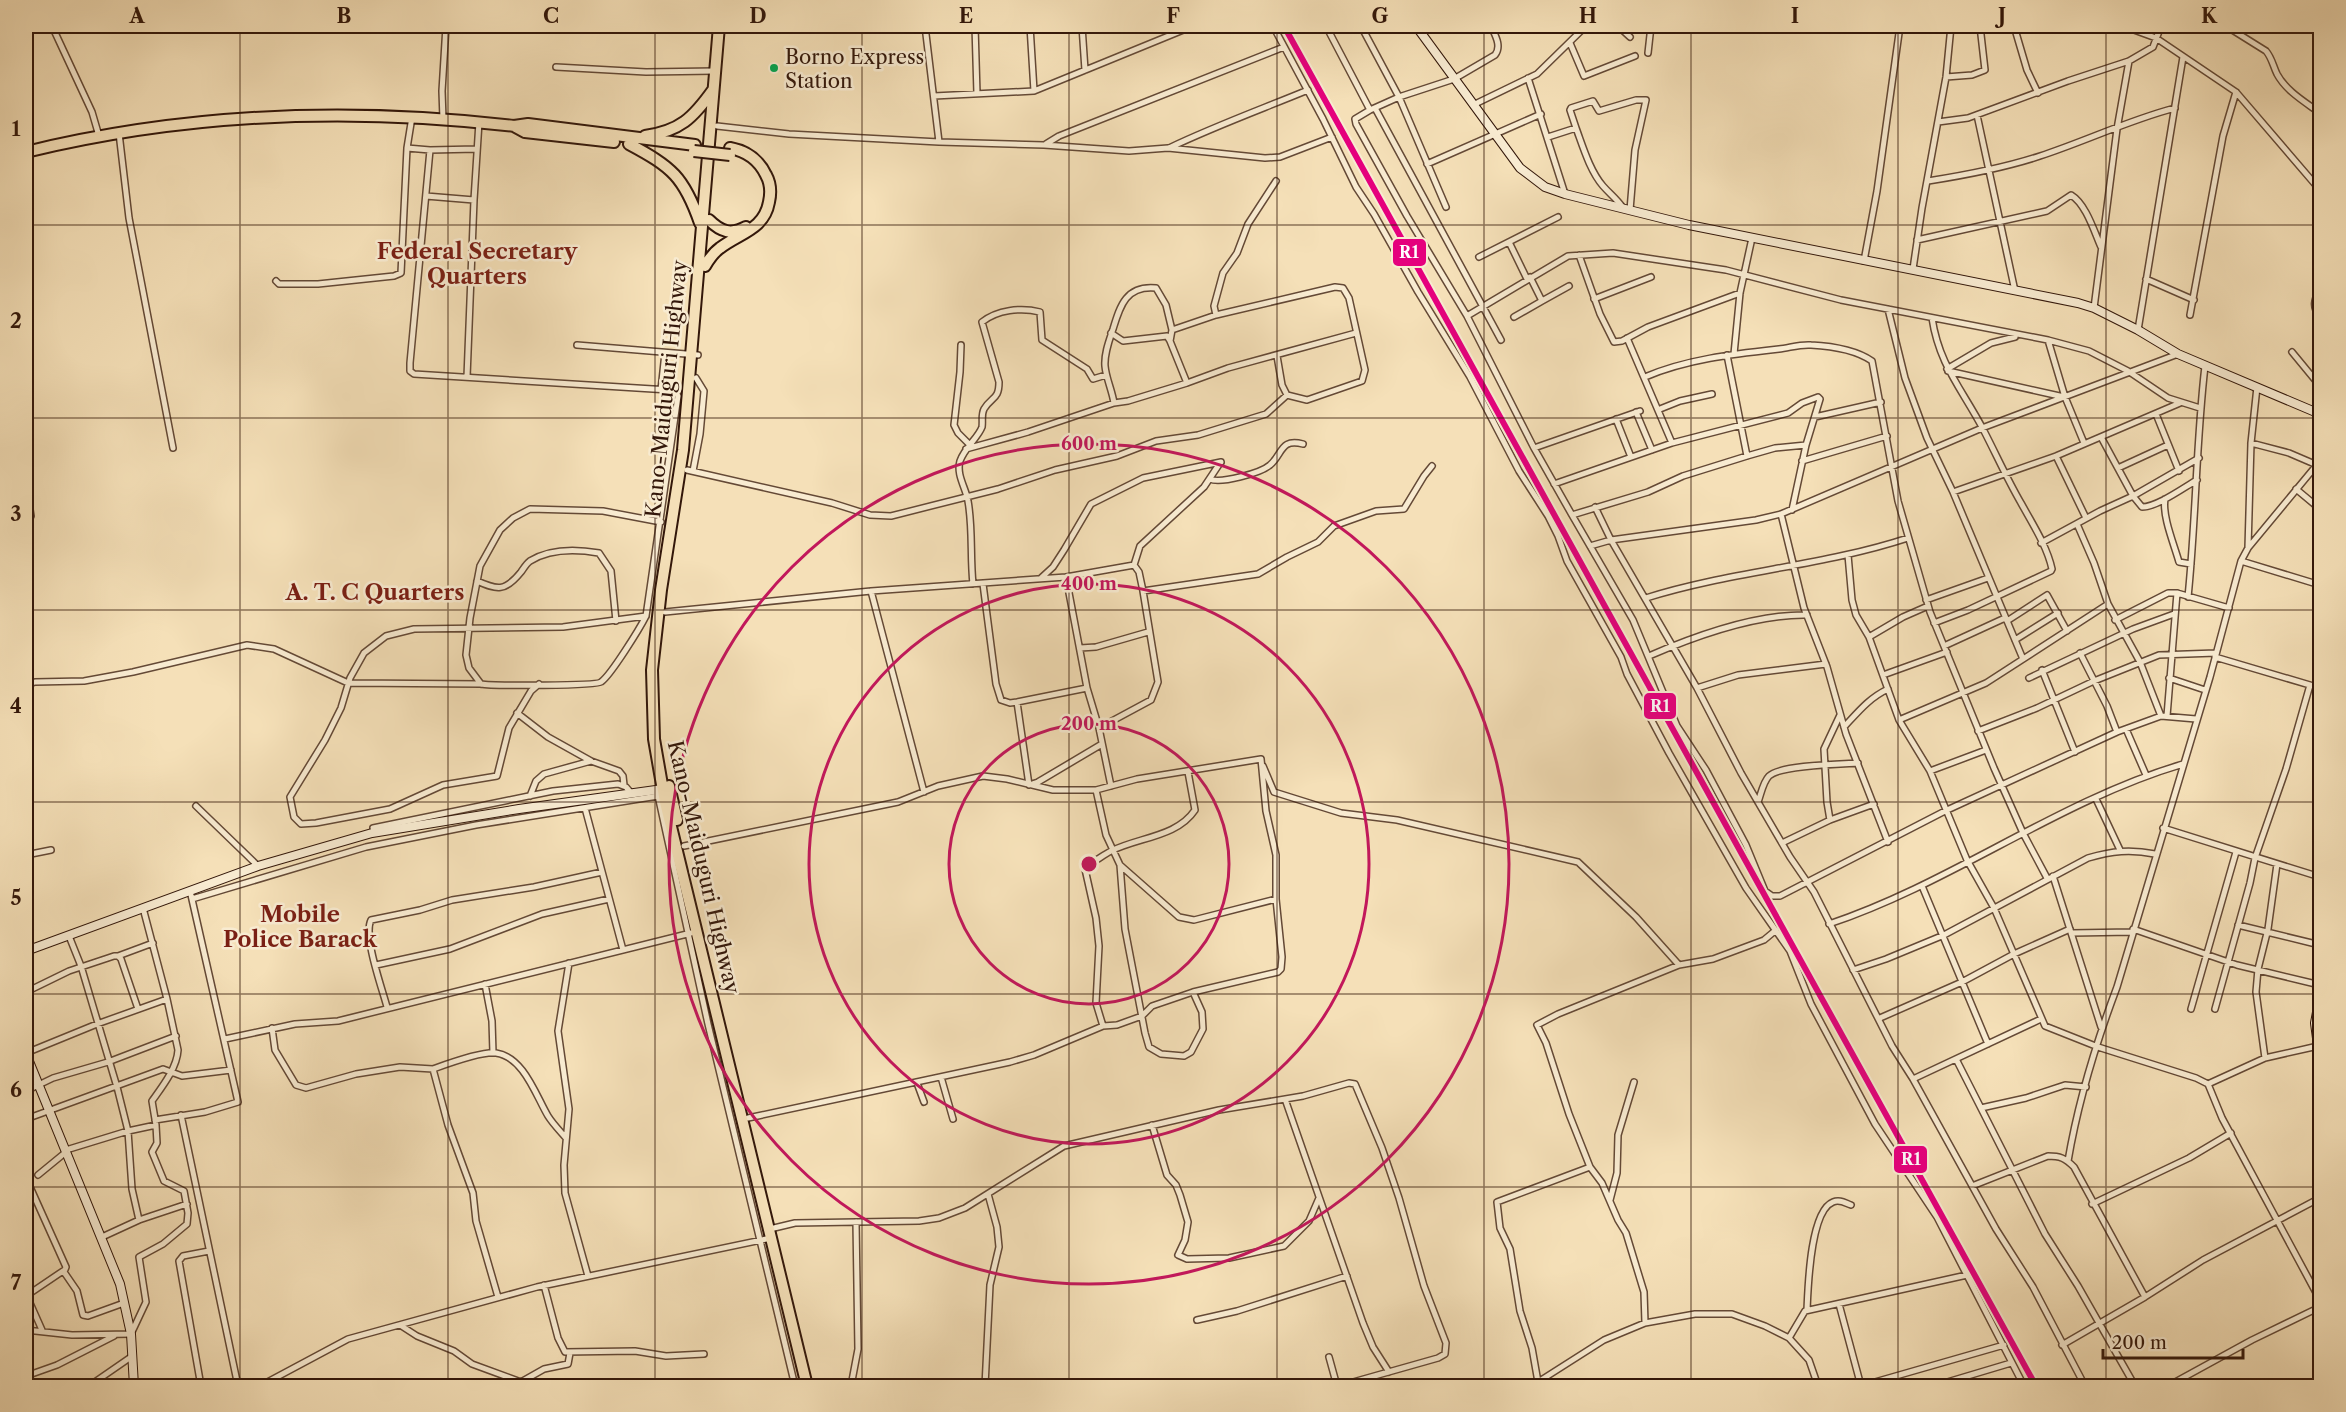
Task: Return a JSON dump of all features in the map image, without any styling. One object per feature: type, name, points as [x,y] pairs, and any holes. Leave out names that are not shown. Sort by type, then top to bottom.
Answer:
[{"type":"highway","name":"Kano-Maiduguri Highway","points":[[719,26],[694,355],[696,378],[690,470],[664,612],[658,669],[658,716],[666,769],[748,1118],[807,1386]]},
{"type":"highway","name":"Kano-Maiduguri Highway","points":[[725,26],[717,126],[705,224],[705,266],[680,477],[660,599],[652,670],[654,739],[659,792],[693,932],[813,1386]]},
{"type":"highway","points":[[629,141],[682,125],[692,117],[713,90]]},
{"type":"highway","points":[[26,152],[100,137],[197,123],[348,114],[412,116],[479,122],[514,126],[525,132],[750,155],[762,167],[770,183],[770,200],[766,213],[757,226],[721,248],[705,266]]},
{"type":"highway","points":[[629,141],[676,174],[705,224],[723,231],[738,231],[752,222],[761,208],[764,192],[759,174],[745,159],[730,152]]},
{"type":"street","points":[[52,26],[92,112],[100,137]]},
{"type":"street","points":[[443,119],[442,91],[446,26]]},
{"type":"street","points":[[925,26],[939,142]]},
{"type":"street","points":[[975,26],[976,94]]},
{"type":"street","points":[[1030,26],[1034,91]]},
{"type":"street","points":[[1082,26],[1085,70]]},
{"type":"street","points":[[934,96],[1034,91],[1193,26]]},
{"type":"street","points":[[1273,26],[1356,187],[1457,353],[1519,471],[1548,516],[1567,561],[1621,657],[1627,674],[1669,753],[1746,888],[1790,951],[1822,1027],[1875,1124],[1937,1217],[2023,1384],[2013,1386]]},
{"type":"street","points":[[1326,26],[1501,340]]},
{"type":"street","points":[[1361,26],[1399,97],[1446,207]]},
{"type":"street","points":[[1416,26],[1520,168],[1545,187],[1565,194],[1752,238],[1864,261],[1913,268],[2094,308],[2138,330],[2178,354],[2320,414]]},
{"type":"street","points":[[1491,26],[1498,43],[1498,51],[1495,55],[1454,79],[1399,97],[1357,116],[1356,124],[1407,216],[1467,316],[1534,448],[1633,621],[1677,726],[1706,770],[1750,853],[1765,891],[1772,896],[1780,896],[1945,811],[2117,732],[2164,716],[2196,719]]},
{"type":"street","points":[[1473,105],[1538,74],[1586,26]]},
{"type":"street","points":[[1618,26],[1630,37]]},
{"type":"street","points":[[1648,53],[1651,26]]},
{"type":"street","points":[[1864,261],[1877,191],[1900,26]]},
{"type":"street","points":[[1913,268],[1946,77],[1951,26]]},
{"type":"street","points":[[1946,77],[1972,75],[1985,69],[1980,26]]},
{"type":"street","points":[[2014,26],[2027,70],[2038,93]]},
{"type":"street","points":[[2123,26],[2156,38],[2236,92],[2320,190]]},
{"type":"street","points":[[1938,122],[1950,122],[1977,115],[2129,61],[2153,47],[2161,26]]},
{"type":"street","points":[[2226,26],[2240,29],[2266,51],[2271,57],[2277,74],[2295,96],[2320,113]]},
{"type":"street","points":[[2315,26],[2320,38]]},
{"type":"street","points":[[1570,43],[1584,76],[1635,56]]},
{"type":"street","points":[[1044,145],[1059,136],[1284,47]]},
{"type":"street","points":[[2138,330],[2183,57]]},
{"type":"street","points":[[2094,308],[2116,129],[2129,61]]},
{"type":"street","points":[[556,68],[646,72],[715,71]]},
{"type":"street","points":[[1528,78],[1565,194]]},
{"type":"street","points":[[1168,148],[1215,126],[1308,90]]},
{"type":"street","points":[[2190,315],[2223,136],[2236,92]]},
{"type":"street","points":[[1636,100],[1646,100],[1626,209],[1597,176],[1576,128],[1571,108],[1593,101],[1601,111],[1636,100]]},
{"type":"street","points":[[1928,182],[1988,171],[2040,157],[2175,108]]},
{"type":"street","points":[[1427,164],[1541,114]]},
{"type":"street","points":[[1977,115],[2015,291]]},
{"type":"street","points":[[276,281],[279,284],[318,284],[394,276],[401,273],[407,148],[412,116]]},
{"type":"street","points":[[466,377],[479,122]]},
{"type":"street","points":[[717,126],[789,134],[1129,151],[1168,148],[1242,156],[1280,157],[1332,137]]},
{"type":"street","points":[[1548,137],[1576,128]]},
{"type":"street","points":[[119,134],[129,218],[173,448]]},
{"type":"street","points":[[407,148],[477,149]]},
{"type":"street","points":[[26,685],[35,682],[78,682],[133,672],[248,645],[274,649],[348,683],[492,686],[596,685],[602,681],[640,629],[646,616],[678,396],[676,392],[661,390],[414,374],[411,371],[430,150]]},
{"type":"street","points":[[1216,315],[1214,306],[1223,273],[1237,253],[1248,224],[1276,182]]},
{"type":"street","points":[[1917,240],[2047,211],[2071,195],[2075,197],[2085,213],[2102,249]]},
{"type":"street","points":[[426,196],[474,200]]},
{"type":"street","points":[[1479,257],[1558,217]]},
{"type":"street","points":[[1734,354],[1740,293],[1752,238]]},
{"type":"street","points":[[1509,242],[1542,301]]},
{"type":"street","points":[[1467,316],[1568,256],[1613,253],[1726,270],[1841,300],[2048,340],[2089,351],[2128,371],[2145,384],[2180,404],[2200,408]]},
{"type":"street","points":[[1579,255],[1594,299],[1614,342],[1704,305],[1740,293]]},
{"type":"street","points":[[1594,299],[1651,277]]},
{"type":"street","points":[[2146,279],[2194,300]]},
{"type":"street","points":[[1514,317],[1569,286]]},
{"type":"street","points":[[1172,330],[1216,315],[1335,287],[1344,288],[1349,298],[1365,370],[1362,381],[1307,400],[1287,395],[1282,385],[1276,356]]},
{"type":"street","points":[[1113,403],[1111,385],[1106,375],[1105,358],[1118,310],[1124,299],[1130,295],[1156,288],[1166,305],[1172,330],[1170,341]]},
{"type":"street","points":[[2320,288],[2314,302],[2315,311],[2320,317]]},
{"type":"street","points":[[1888,309],[1905,378],[1932,449],[1953,492],[2023,659]]},
{"type":"street","points":[[973,584],[971,521],[968,497],[960,477],[959,464],[967,446],[982,426],[981,418],[984,409],[998,395],[999,389],[982,322],[987,318],[1019,310],[1040,312],[1042,340],[1087,369],[1093,379],[1106,375]]},
{"type":"street","points":[[1932,318],[1935,335],[1947,370],[1982,428],[2004,474],[2032,522],[2051,565],[2051,571],[1934,623]]},
{"type":"street","points":[[1111,333],[1123,341],[1167,336],[1187,384]]},
{"type":"street","points":[[967,446],[1017,435],[1113,403],[1187,384],[1228,368],[1356,333]]},
{"type":"street","points":[[1947,370],[1991,343],[2019,336]]},
{"type":"street","points":[[1627,338],[1660,409],[1672,443]]},
{"type":"street","points":[[2048,340],[2065,397],[2084,443]]},
{"type":"street","points":[[577,345],[694,355]]},
{"type":"street","points":[[961,345],[954,426],[967,446]]},
{"type":"street","points":[[1645,377],[1672,367],[1727,355],[1809,345],[1842,350],[1867,357],[1872,361],[1892,468],[1908,538],[1927,603],[1962,693],[2023,833],[2050,877],[2071,931],[2101,1027]]},
{"type":"street","points":[[2292,352],[2320,386]]},
{"type":"street","points":[[661,390],[665,353]]},
{"type":"street","points":[[1590,546],[1611,540],[1756,520],[1781,514],[1982,428],[2178,354]]},
{"type":"street","points":[[1727,355],[1747,456]]},
{"type":"street","points":[[2188,597],[2199,458],[2200,408],[2205,366]]},
{"type":"street","points":[[1947,370],[2065,397]]},
{"type":"street","points":[[2248,548],[2251,443],[2257,387]]},
{"type":"street","points":[[1660,409],[1680,401],[1712,394]]},
{"type":"street","points":[[690,470],[870,515],[902,514],[1025,481],[1055,470],[1117,456],[1156,441],[1198,435],[1266,414],[1287,395]]},
{"type":"street","points":[[1554,484],[1672,443],[1788,413],[1802,403],[1818,397],[1820,399],[1806,445],[1792,510]]},
{"type":"street","points":[[1815,417],[1881,402]]},
{"type":"street","points":[[1953,492],[2056,456],[2180,404]]},
{"type":"street","points":[[1534,448],[1638,412],[1652,450]]},
{"type":"street","points":[[2156,414],[2179,471]]},
{"type":"street","points":[[1616,419],[1631,457]]},
{"type":"street","points":[[1802,461],[1887,436]]},
{"type":"street","points":[[2101,437],[2133,496],[2142,507],[2165,499],[2197,480]]},
{"type":"street","points":[[1210,479],[1215,481],[1234,479],[1269,466],[1286,445],[1295,442],[1303,444]]},
{"type":"street","points":[[2068,1161],[2076,1115],[2098,1047],[2101,1027],[2117,987],[2241,561],[2248,548],[2319,463],[2251,443]]},
{"type":"street","points":[[1572,515],[1648,492],[1683,476],[1747,456],[1776,448],[1806,445]]},
{"type":"street","points":[[2118,468],[2168,445]]},
{"type":"street","points":[[2056,456],[2086,518]]},
{"type":"street","points":[[2041,543],[2133,496],[2199,458]]},
{"type":"street","points":[[1041,578],[1058,559],[1091,504],[1143,478],[1221,462],[1210,479],[1187,505],[1140,546],[1134,565]]},
{"type":"street","points":[[1143,591],[1258,574],[1318,542],[1334,526],[1376,511],[1404,509],[1432,466]]},
{"type":"street","points":[[26,484],[32,516],[26,521]]},
{"type":"street","points":[[2296,489],[2320,509]]},
{"type":"street","points":[[2165,499],[2166,520],[2180,562],[2191,564]]},
{"type":"street","points":[[1595,507],[1611,540],[1697,688],[1758,802],[1806,883],[1814,892],[1880,1018],[1892,1046],[1913,1079],[1996,1229],[2033,1287],[2085,1386]]},
{"type":"street","points":[[481,684],[469,668],[466,654],[477,580],[484,556],[500,530],[513,518],[530,509],[603,511],[661,522]]},
{"type":"street","points":[[1781,514],[1807,615],[1826,664],[1840,716],[1887,842]]},
{"type":"street","points":[[2077,524],[2115,620],[2140,662],[2164,716]]},
{"type":"street","points":[[1646,598],[1676,589],[1793,564],[1848,555],[1908,538]]},
{"type":"street","points":[[477,580],[495,589],[501,588],[514,579],[527,563],[550,553],[572,550],[599,553],[611,571],[616,621]]},
{"type":"street","points":[[1848,555],[1852,600],[1856,615],[1869,637],[1899,720],[1930,771],[1945,811],[1994,908],[2045,1026],[2098,1047],[2196,1078],[2208,1084],[2276,1220],[2320,1300]]},
{"type":"street","points":[[2241,561],[2320,585]]},
{"type":"street","points":[[1099,728],[1151,700],[1158,682],[1143,591],[1139,572],[1134,565]]},
{"type":"street","points":[[664,612],[871,591],[1066,577],[1134,565]]},
{"type":"street","points":[[1066,577],[1087,688],[1099,728],[1111,786]]},
{"type":"street","points":[[1869,637],[1927,603],[1988,578]]},
{"type":"street","points":[[983,584],[996,684],[1001,700],[1010,703],[1087,688]]},
{"type":"street","points":[[871,591],[924,792]]},
{"type":"street","points":[[2115,620],[2160,596],[2177,593],[2229,608]]},
{"type":"street","points":[[2164,716],[2177,593]]},
{"type":"street","points":[[1883,675],[2006,620],[2044,595],[2050,597],[2067,631]]},
{"type":"street","points":[[1899,720],[1986,683],[2108,604]]},
{"type":"street","points":[[2015,640],[2058,613]]},
{"type":"street","points":[[2029,678],[2123,634],[2174,614]]},
{"type":"street","points":[[1649,656],[1751,621],[1807,615]]},
{"type":"street","points":[[539,684],[531,691],[509,728],[497,776],[443,785],[390,809],[316,823],[301,824],[294,817],[290,797],[337,716],[348,683],[364,653],[386,636],[414,629],[563,627],[646,616]]},
{"type":"street","points":[[1080,648],[1096,647],[1148,632]]},
{"type":"street","points":[[2080,653],[2117,732]]},
{"type":"street","points":[[1978,730],[2055,700],[2140,662],[2171,653],[2215,655],[2320,688]]},
{"type":"street","points":[[1697,688],[1738,675],[1826,664]]},
{"type":"street","points":[[2042,670],[2075,752]]},
{"type":"street","points":[[2169,678],[2205,690]]},
{"type":"street","points":[[2215,1009],[2255,858],[2286,769],[2310,685]]},
{"type":"street","points":[[1844,727],[1865,703],[1888,689]]},
{"type":"street","points":[[1017,702],[1029,785]]},
{"type":"street","points":[[517,713],[548,737],[591,761],[619,771],[624,785],[632,794]]},
{"type":"street","points":[[1830,820],[1824,749],[1840,716]]},
{"type":"street","points":[[2126,729],[2146,775]]},
{"type":"street","points":[[1029,785],[1102,744]]},
{"type":"street","points":[[1930,771],[1986,750]]},
{"type":"street","points":[[1260,759],[1274,792],[1293,799],[1314,803],[1341,813],[1397,820],[1578,862],[1636,917],[1679,965]]},
{"type":"street","points":[[684,846],[898,802],[938,786],[983,776],[1053,790],[1096,790],[1137,779],[1260,759]]},
{"type":"street","points":[[748,1118],[917,1083],[1034,1055],[1102,1026],[1117,1025],[1142,1016],[1152,1006],[1193,992],[1278,972],[1281,969],[1282,957],[1276,899],[1276,855],[1266,811],[1260,759]]},
{"type":"street","points":[[530,796],[536,781],[544,774],[591,761]]},
{"type":"street","points":[[1758,802],[1767,777],[1772,773],[1805,767],[1858,763]]},
{"type":"street","points":[[1829,924],[1862,913],[1922,886],[1968,860],[2146,775],[2183,764]]},
{"type":"street","points":[[1102,1026],[1096,1003],[1099,945],[1086,866],[1112,850],[1173,828],[1189,819],[1195,810],[1188,772]]},
{"type":"street","points":[[373,828],[553,791],[624,785]]},
{"type":"street","points":[[1096,790],[1112,850],[1120,865],[1179,917],[1189,920],[1276,899]]},
{"type":"street","points":[[191,895],[258,866],[372,833],[497,812],[659,792]]},
{"type":"street","points":[[26,951],[143,908],[366,847],[476,825],[585,808],[659,792]]},
{"type":"street","points":[[2096,799],[2120,850]]},
{"type":"street","points":[[1782,843],[1830,820],[1874,804]]},
{"type":"street","points":[[196,806],[258,866]]},
{"type":"street","points":[[585,808],[623,950]]},
{"type":"street","points":[[2163,828],[2320,877]]},
{"type":"street","points":[[26,855],[51,850]]},
{"type":"street","points":[[1853,970],[1944,935],[2088,858],[2120,850],[2136,850],[2155,854]]},
{"type":"street","points":[[2191,1009],[2236,852]]},
{"type":"street","points":[[2265,1058],[2256,992],[2258,969],[2268,933],[2277,864]]},
{"type":"street","points":[[1120,865],[1125,929],[1149,1047],[1161,1054],[1184,1056],[1191,1052],[1203,1029],[1202,1012],[1193,992]]},
{"type":"street","points":[[387,1007],[369,939],[371,920],[420,910],[452,900],[534,887],[602,872]]},
{"type":"street","points":[[1922,886],[1988,1044]]},
{"type":"street","points":[[38,1175],[66,1151],[181,1115],[206,1112],[238,1102],[191,895]]},
{"type":"street","points":[[376,965],[450,949],[542,914],[609,899]]},
{"type":"street","points":[[143,908],[176,1036],[177,1056],[170,1073],[152,1101],[157,1143],[152,1152],[164,1182],[184,1191],[196,1188]]},
{"type":"street","points":[[2238,925],[2320,945]]},
{"type":"street","points":[[1645,1323],[1644,1292],[1636,1260],[1610,1200],[1590,1167],[1569,1114],[1546,1043],[1537,1025],[1558,1014],[1679,965],[1713,959],[1764,940],[1776,930]]},
{"type":"street","points":[[1880,1018],[1962,982],[2014,954],[2071,931],[2133,930],[2228,961],[2320,986]]},
{"type":"street","points":[[225,1039],[295,1024],[338,1021],[693,932],[708,1024],[795,1386]]},
{"type":"street","points":[[69,936],[81,966],[128,1131],[132,1189],[139,1220]]},
{"type":"street","points":[[26,992],[81,966],[153,944]]},
{"type":"street","points":[[118,956],[138,1009]]},
{"type":"street","points":[[569,963],[558,1031],[568,1109],[564,1165],[565,1193],[588,1276]]},
{"type":"street","points":[[485,984],[492,1021],[493,1053]]},
{"type":"street","points":[[2320,996],[2315,1016],[2320,1061]]},
{"type":"street","points":[[134,1386],[131,1335],[120,1284],[26,1054],[97,1024],[167,999]]},
{"type":"street","points":[[1913,1079],[2041,1019]]},
{"type":"street","points":[[272,1029],[275,1050],[296,1085],[306,1089],[356,1074],[400,1066],[433,1069],[493,1053],[504,1055],[529,1081],[549,1118],[566,1138]]},
{"type":"street","points":[[26,1091],[53,1078],[108,1062],[176,1036]]},
{"type":"street","points":[[2208,1084],[2265,1058],[2319,1045]]},
{"type":"street","points":[[1956,1059],[2045,1234],[2135,1386]]},
{"type":"street","points":[[433,1069],[448,1125],[473,1193],[476,1221],[498,1297]]},
{"type":"street","points":[[26,1119],[158,1071],[167,1070],[182,1076],[231,1070]]},
{"type":"street","points":[[941,1077],[953,1119]]},
{"type":"street","points":[[1610,1200],[1617,1173],[1618,1136],[1634,1082]]},
{"type":"street","points":[[917,1083],[924,1102]]},
{"type":"street","points":[[260,1386],[348,1339],[400,1324],[543,1285],[759,1241],[795,1223],[919,1221],[939,1218],[965,1208],[1064,1146],[1219,1110],[1285,1099],[1349,1083],[1355,1084],[1382,1148],[1424,1286],[1446,1343],[1444,1354],[1438,1358],[1338,1386],[1329,1357]]},
{"type":"street","points":[[1981,1108],[2026,1098],[2065,1085],[2086,1087]]},
{"type":"street","points":[[1285,1099],[1373,1347],[1389,1372]]},
{"type":"street","points":[[181,1115],[238,1386]]},
{"type":"street","points":[[1152,1125],[1167,1175],[1176,1185],[1188,1222],[1185,1240],[1178,1256],[1186,1259],[1228,1258],[1284,1246],[1309,1221],[1319,1198]]},
{"type":"street","points":[[2092,1204],[2168,1168],[2231,1133]]},
{"type":"street","points":[[1972,1186],[2048,1156],[2061,1156],[2074,1167],[2092,1204],[2145,1297]]},
{"type":"street","points":[[1538,1382],[1532,1348],[1520,1311],[1510,1250],[1500,1228],[1497,1202],[1590,1167]]},
{"type":"street","points":[[26,1180],[66,1268],[26,1295],[42,1330]]},
{"type":"street","points":[[131,1335],[146,1302],[139,1257],[184,1229],[188,1224],[184,1191]]},
{"type":"street","points":[[985,1386],[990,1285],[999,1246],[997,1227],[988,1194]]},
{"type":"street","points":[[2062,1345],[2203,1260],[2320,1198]]},
{"type":"street","points":[[1807,1311],[1810,1267],[1821,1216],[1827,1206],[1833,1202],[1839,1200],[1851,1205]]},
{"type":"street","points":[[102,1237],[139,1220],[187,1204]]},
{"type":"street","points":[[851,1386],[858,1349],[856,1222]]},
{"type":"street","points":[[201,1386],[179,1261],[183,1256],[209,1251]]},
{"type":"street","points":[[63,1271],[77,1291],[83,1315],[88,1316],[124,1303]]},
{"type":"street","points":[[1789,1338],[1801,1315],[1807,1311],[1967,1275]]},
{"type":"street","points":[[1197,1320],[1238,1311],[1347,1276]]},
{"type":"street","points":[[543,1285],[560,1343],[565,1352],[635,1351],[666,1356],[704,1354]]},
{"type":"street","points":[[1839,1304],[1861,1386],[2004,1345]]},
{"type":"street","points":[[2168,1386],[2252,1340],[2320,1307]]},
{"type":"street","points":[[1532,1386],[1604,1340],[1645,1323],[1695,1314],[1732,1314],[1789,1338],[1809,1360],[1818,1386]]},
{"type":"street","points":[[400,1324],[417,1336],[454,1351],[472,1364],[522,1382],[544,1370],[568,1364],[570,1353]]},
{"type":"street","points":[[26,1330],[72,1335],[131,1335]]},
{"type":"street","points":[[26,1376],[57,1365],[116,1335]]},
{"type":"street","points":[[89,1386],[131,1357]]},
{"type":"street","points":[[1934,1386],[2011,1363]]},
{"type":"transit line","name":"R1","points":[[1284,26],[2036,1386]]},
{"type":"place","name":"Borno Express Station","points":[[774,68]]},
{"type":"district","name":"Federal Secretary Quarters","points":[[477,264]]},
{"type":"district","name":"A. T. C Quarters","points":[[375,592]]},
{"type":"district","name":"Mobile Police Barack","points":[[300,926]]}]
